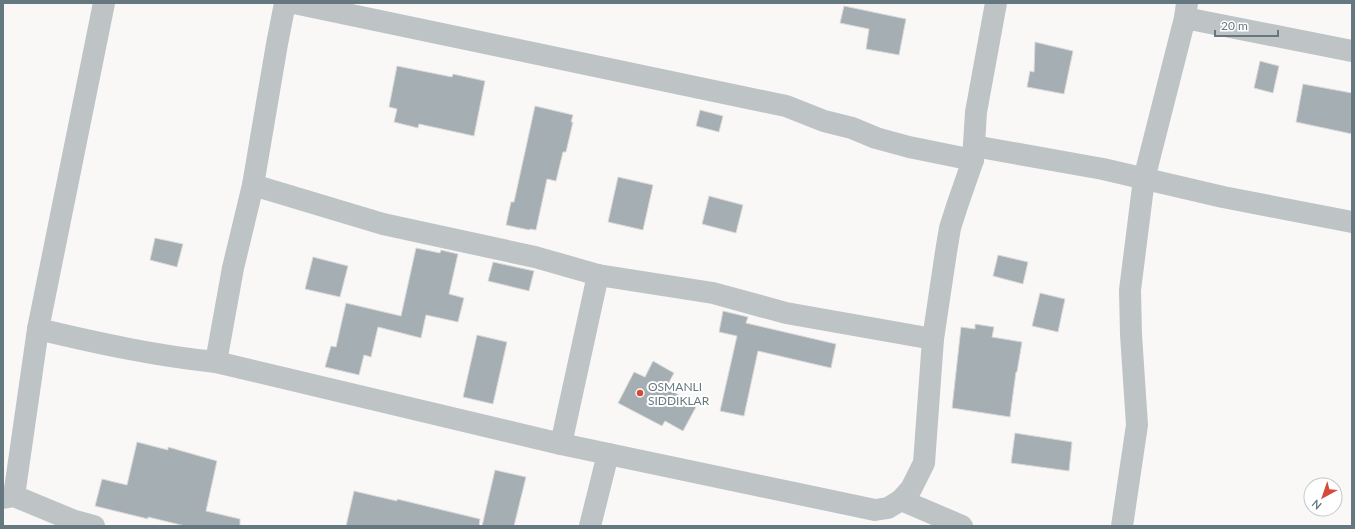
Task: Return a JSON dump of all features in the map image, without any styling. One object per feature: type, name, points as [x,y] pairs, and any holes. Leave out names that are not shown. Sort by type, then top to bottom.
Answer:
[{"type":"street","points":[[94,526],[72,520],[8,497],[38,329],[104,3]]},
{"type":"street","points":[[216,362],[233,268],[253,185],[285,3]]},
{"type":"street","points":[[294,3],[786,106],[824,121],[852,128],[883,140],[909,147],[973,153],[1103,169],[1223,197],[1352,222]]},
{"type":"street","points":[[38,329],[105,345],[186,359],[216,362],[608,454],[875,510],[888,508],[901,500],[911,489],[924,464],[932,339],[950,228],[973,153],[976,112],[996,3]]},
{"type":"street","points":[[1122,526],[1137,425],[1131,335],[1130,290],[1144,179],[1186,10],[1352,51]]},
{"type":"street","points":[[253,185],[383,224],[535,257],[598,275],[713,293],[786,313],[932,339]]},
{"type":"street","points":[[561,444],[598,275]]},
{"type":"street","points":[[590,526],[608,454]]},
{"type":"street","points":[[901,500],[962,526]]},
{"type":"building","points":[[844,6],[906,19],[899,55],[866,49],[869,29],[840,23]]},
{"type":"building","points":[[1035,42],[1073,51],[1064,94],[1027,87],[1030,71],[1034,72]]},
{"type":"building","points":[[1260,61],[1279,66],[1273,93],[1254,88]]},
{"type":"building","points":[[397,66],[452,77],[453,74],[485,81],[474,136],[419,124],[418,128],[394,122],[397,109],[389,107]]},
{"type":"building","points":[[1303,84],[1352,93],[1352,134],[1296,122]]},
{"type":"building","points":[[535,106],[573,115],[571,122],[573,122],[566,152],[563,152],[556,181],[547,179],[536,230],[529,230],[506,225],[511,202],[514,202]]},
{"type":"building","points":[[700,110],[723,116],[719,132],[696,126]]},
{"type":"building","points":[[618,177],[653,185],[643,230],[608,222]]},
{"type":"building","points":[[709,196],[743,205],[736,233],[702,224]]},
{"type":"building","points":[[155,238],[183,244],[177,267],[150,260]]},
{"type":"building","points":[[416,248],[440,253],[441,250],[458,254],[449,294],[464,298],[458,322],[426,315],[421,338],[378,327],[371,357],[364,355],[359,375],[325,367],[331,346],[336,347],[346,303],[401,316]]},
{"type":"building","points":[[998,255],[1028,262],[1023,284],[993,276]]},
{"type":"building","points":[[313,257],[348,266],[340,297],[305,289]]},
{"type":"building","points":[[493,262],[534,271],[529,291],[488,281]]},
{"type":"building","points":[[1040,293],[1065,299],[1058,332],[1032,326]]},
{"type":"building","points":[[723,311],[748,317],[746,323],[836,344],[831,368],[758,351],[744,416],[720,411],[737,336],[719,332]]},
{"type":"building","points":[[975,324],[994,327],[992,337],[1022,342],[1010,417],[952,408],[961,327],[975,329]]},
{"type":"building","points":[[477,335],[507,342],[493,404],[463,397]]},
{"type":"building","points":[[653,361],[674,373],[666,388],[679,395],[677,398],[696,407],[683,431],[665,421],[662,426],[618,403],[634,372],[645,377]]},
{"type":"building","points":[[1015,433],[1072,442],[1069,471],[1011,463]]},
{"type":"building","points":[[137,442],[168,450],[168,447],[217,461],[206,511],[240,519],[240,526],[185,526],[95,506],[102,479],[127,485]]},
{"type":"building","points":[[495,470],[526,477],[514,526],[482,526]]},
{"type":"building","points":[[354,491],[397,501],[397,499],[480,519],[479,526],[346,526]]},
{"type":"place","name":"OSMANLI SIDDIKLAR","points":[[640,393]]}]
